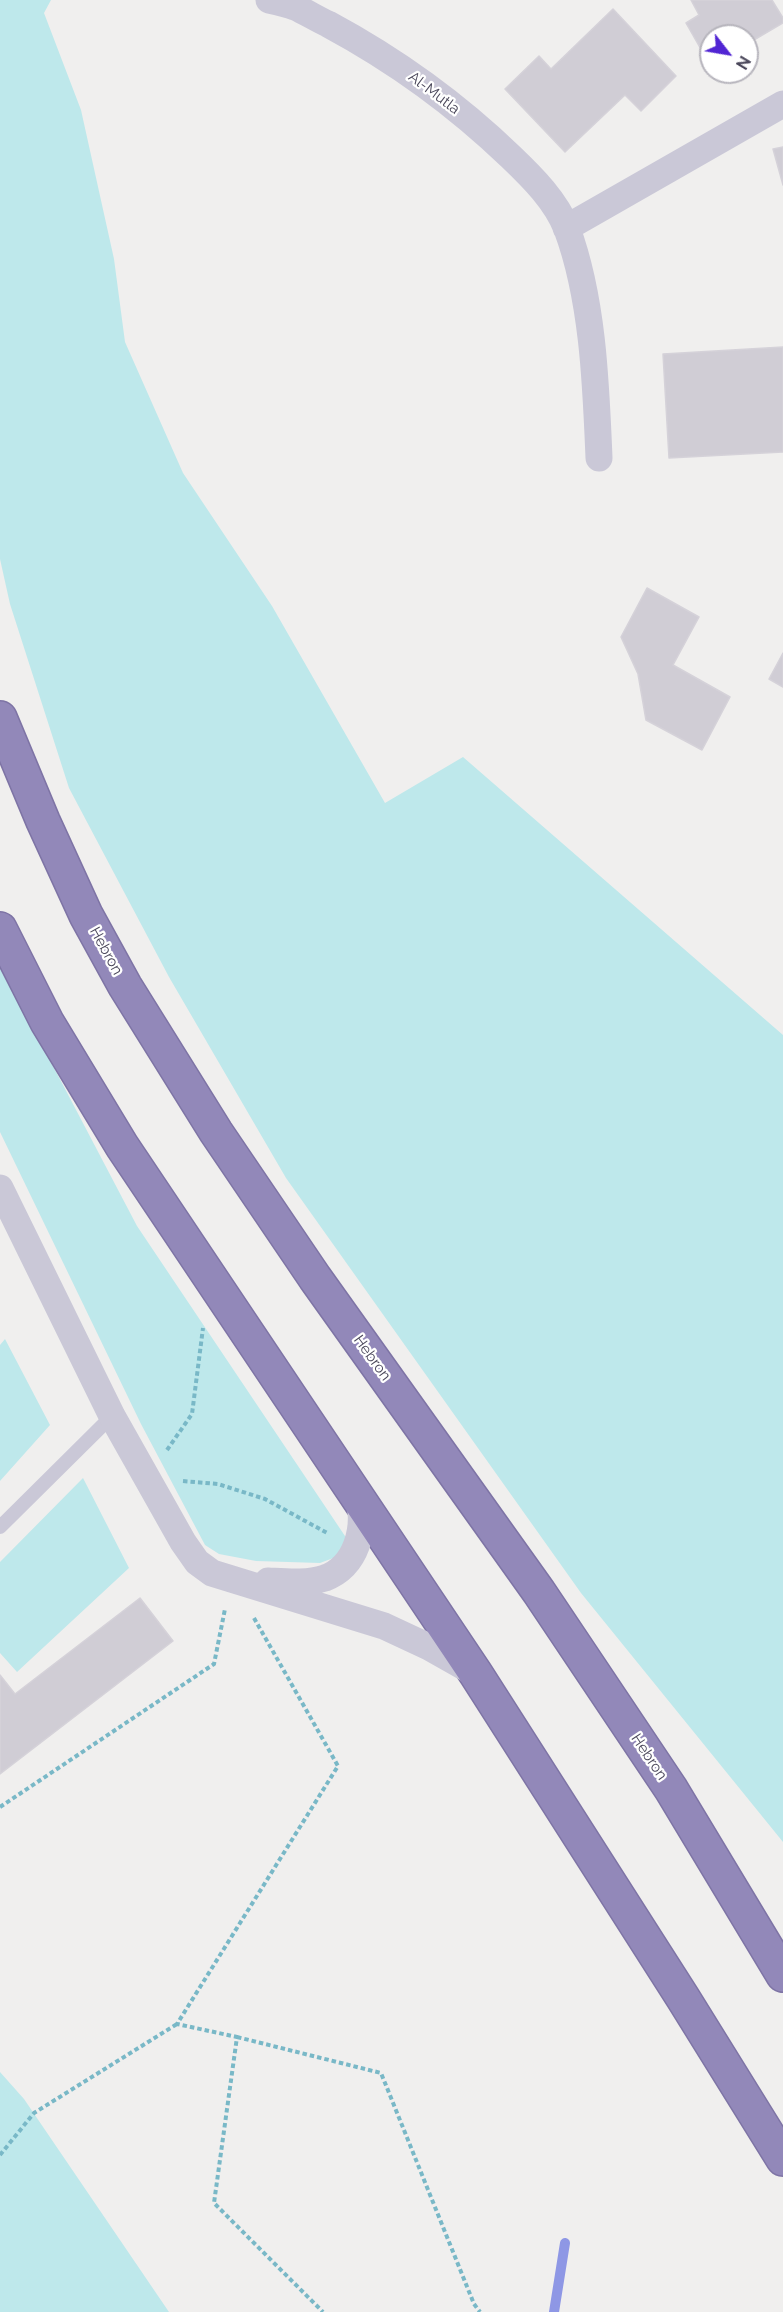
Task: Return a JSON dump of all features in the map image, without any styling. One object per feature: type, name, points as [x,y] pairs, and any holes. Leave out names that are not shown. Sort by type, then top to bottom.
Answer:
[{"type":"highway","name":"Hebron","points":[[0,718],[43,821],[86,915],[125,986],[216,1132],[322,1288],[539,1592],[671,1789],[783,1975]]},
{"type":"highway","points":[[0,929],[47,1022],[122,1146],[476,1674],[783,2159]]},
{"type":"street","name":"Al-Mutla","points":[[269,0],[296,8],[341,31],[380,54],[434,91],[494,140],[549,198],[566,228],[582,286],[595,377],[599,458]]},
{"type":"street","points":[[566,228],[783,104]]},
{"type":"street","points":[[0,1188],[112,1416],[183,1542],[197,1562],[212,1573],[384,1626],[429,1647],[476,1674]]},
{"type":"street","points":[[231,1578],[295,1583],[314,1581],[339,1570],[355,1549],[362,1524],[359,1498]]},
{"type":"lane","points":[[0,1527],[112,1416]]},
{"type":"path","points":[[147,1479],[192,1414],[210,1277]]},
{"type":"path","points":[[147,1479],[218,1484],[265,1499],[355,1549]]},
{"type":"path","points":[[0,1807],[214,1664],[231,1578]]},
{"type":"path","points":[[0,2155],[34,2113],[177,2024],[338,1766],[231,1578]]},
{"type":"path","points":[[177,2024],[381,2073],[474,2304],[480,2312]]},
{"type":"path","points":[[237,2037],[214,2202],[323,2312]]},
{"type":"shaded area","points":[[0,0],[51,0],[44,13],[81,110],[114,259],[125,342],[183,473],[272,606],[385,803],[463,757],[783,1035],[783,1842],[581,1593],[286,1178],[169,977],[69,788],[10,604],[0,559]]},
{"type":"shaded area","points":[[0,965],[137,1226],[347,1539],[336,1557],[320,1563],[256,1561],[219,1554],[205,1545],[141,1424],[0,1132]]},
{"type":"shaded area","points":[[5,1339],[50,1425],[0,1481],[0,1345]]},
{"type":"shaded area","points":[[83,1478],[129,1568],[17,1672],[0,1653],[0,1562]]},
{"type":"shaded area","points":[[0,2072],[24,2099],[169,2312],[0,2312]]},
{"type":"building","points":[[691,0],[772,0],[783,18],[783,23],[759,37],[759,24],[699,24],[699,46],[686,23],[699,15]]},
{"type":"building","points":[[613,9],[676,76],[641,111],[625,95],[565,152],[505,89],[539,56],[551,69]]},
{"type":"building","points":[[783,147],[783,185],[773,149]]},
{"type":"building","points":[[783,347],[783,452],[669,458],[663,354]]},
{"type":"building","points":[[647,588],[699,617],[673,665],[730,697],[702,750],[646,720],[638,674],[621,637]]},
{"type":"building","points":[[783,653],[783,687],[769,679]]},
{"type":"building","points":[[140,1598],[173,1641],[0,1774],[0,1675],[15,1694]]},
{"type":"waterway","points":[[554,2312],[565,2243]]}]
